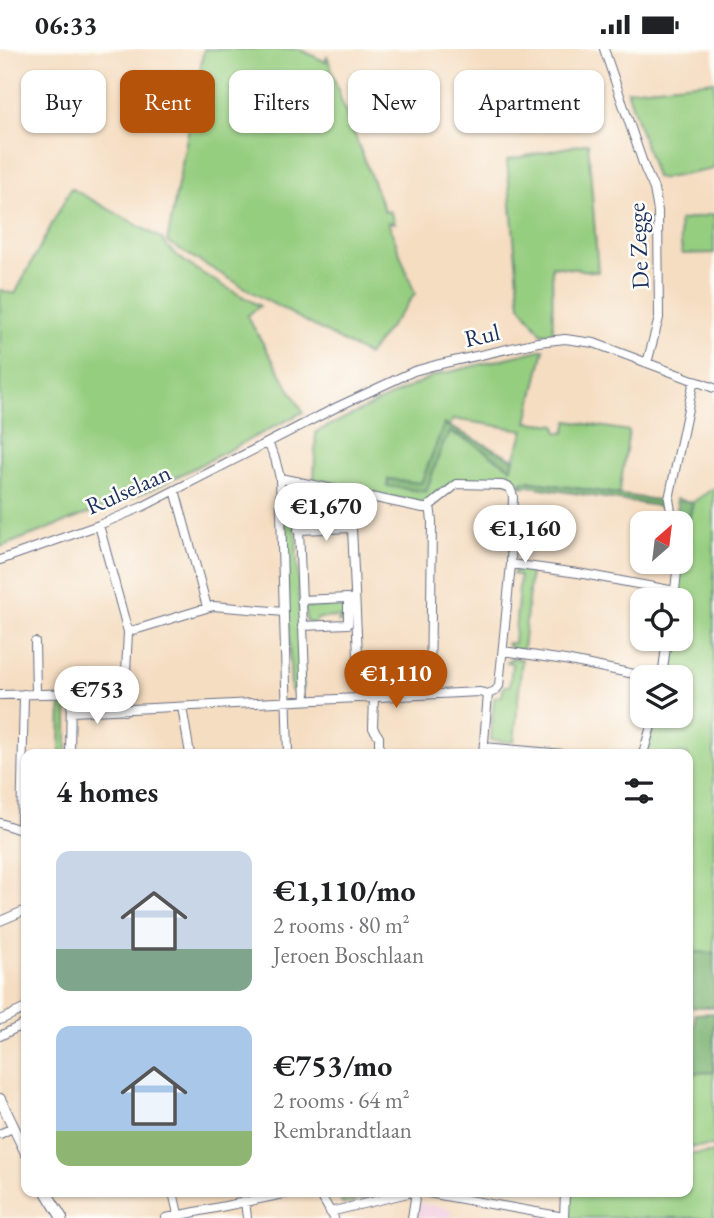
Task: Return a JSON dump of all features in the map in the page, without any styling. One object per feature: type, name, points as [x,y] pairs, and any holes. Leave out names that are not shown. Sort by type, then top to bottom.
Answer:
[{"type":"street","name":"De Zegge","points":[[604,49],[654,189],[658,211],[659,318],[647,363]]},
{"type":"street","name":"Rul","points":[[268,443],[414,371],[538,342],[565,339],[594,343],[714,388]]},
{"type":"street","points":[[671,511],[669,499],[694,380]]},
{"type":"street","points":[[268,443],[280,478],[288,749]]},
{"type":"street","name":"Rulselaan","points":[[0,560],[99,525],[268,443]]},
{"type":"street","points":[[71,712],[182,708],[306,699],[488,694],[499,687],[510,564],[513,496],[510,488],[502,485],[457,484],[423,508],[280,478]]},
{"type":"street","points":[[297,481],[306,699]]},
{"type":"street","points":[[175,490],[207,607]]},
{"type":"street","points":[[354,493],[352,528],[360,697]]},
{"type":"street","points":[[430,505],[430,694]]},
{"type":"street","points":[[99,525],[128,632],[124,711]]},
{"type":"street","points":[[298,530],[352,528]]},
{"type":"street","points":[[510,564],[578,573],[641,588]]},
{"type":"street","points":[[301,600],[348,598],[348,624],[302,627]]},
{"type":"street","points":[[128,632],[207,607],[284,612]]},
{"type":"street","points":[[35,642],[36,694]]},
{"type":"street","points":[[503,651],[630,673]]},
{"type":"street","points":[[0,695],[125,692]]},
{"type":"street","points":[[70,749],[71,693]]},
{"type":"street","points":[[24,694],[24,749]]},
{"type":"street","points":[[484,749],[488,694]]},
{"type":"street","points":[[374,697],[373,728],[379,737],[379,749]]},
{"type":"street","points":[[182,708],[189,749]]},
{"type":"street","points":[[644,749],[651,728]]},
{"type":"street","points":[[0,823],[21,830]]},
{"type":"street","points":[[0,921],[21,912]]},
{"type":"street","points":[[0,1020],[21,1010]]},
{"type":"street","points":[[0,1036],[21,1026]]},
{"type":"street","points":[[0,1099],[21,1142]]},
{"type":"street","points":[[0,1134],[14,1127]]},
{"type":"street","points":[[48,1197],[55,1218]]},
{"type":"street","points":[[48,1197],[62,1218]]},
{"type":"street","points":[[174,1197],[178,1214]]},
{"type":"street","points":[[166,1218],[259,1197]]},
{"type":"street","points":[[322,1197],[332,1215],[396,1197]]},
{"type":"street","points":[[412,1218],[414,1197]]},
{"type":"street","points":[[451,1197],[564,1217],[565,1197]]},
{"type":"street","points":[[245,1201],[247,1218]]},
{"type":"shaded area","points":[[419,1203],[452,1209],[451,1218],[416,1218]]},
{"type":"green space","points":[[204,49],[299,49],[326,62],[327,55],[332,70],[229,70],[229,133],[334,133],[334,77],[348,118],[348,133],[354,133],[385,212],[390,211],[395,223],[388,222],[415,294],[368,355],[264,299],[167,242],[188,133],[215,133],[215,70],[200,70]]},
{"type":"green space","points":[[714,81],[714,169],[661,179],[656,177],[627,90]]},
{"type":"green space","points":[[588,143],[598,272],[552,266],[553,333],[542,334],[520,305],[507,160]]},
{"type":"green space","points":[[71,188],[162,239],[168,248],[192,266],[260,306],[247,316],[303,412],[153,489],[0,547],[0,290],[15,294]]},
{"type":"green space","points":[[714,214],[714,253],[682,254],[679,221]]},
{"type":"green space","points":[[544,349],[527,422],[556,425],[557,432],[565,433],[568,421],[629,431],[619,494],[527,481],[523,481],[523,487],[516,487],[506,481],[457,479],[420,503],[314,480],[316,432],[433,376]],"holes":[[[453,419],[524,430],[511,468],[450,432],[426,491],[388,479],[421,483],[445,424],[450,426]]]},
{"type":"green space","points":[[444,424],[514,459],[511,468],[451,432],[443,444],[426,492],[387,486],[388,479],[421,483]]},
{"type":"green space","points":[[521,482],[663,501],[664,507],[521,485]]},
{"type":"green space","points":[[288,485],[294,488],[303,689],[298,695],[291,690],[283,490]]},
{"type":"green space","points":[[714,488],[714,953],[693,952],[693,749],[647,749],[654,728],[693,728],[693,665],[667,665],[669,651],[693,651],[693,588],[678,588],[680,574],[693,574],[693,511],[691,511],[693,502]]},
{"type":"green space","points":[[307,489],[345,498],[345,523],[338,525],[334,521],[304,525],[302,492]]},
{"type":"green space","points":[[676,499],[693,502],[691,511],[678,511]]},
{"type":"green space","points":[[516,569],[531,571],[523,650],[510,648],[507,643],[514,643],[520,576],[513,574]]},
{"type":"green space","points":[[339,600],[345,604],[346,618],[343,622],[338,622],[341,617],[319,618],[313,624],[306,621],[305,607],[309,602],[312,602],[309,607],[333,606]]},
{"type":"green space","points":[[511,658],[522,659],[514,742],[491,740],[494,698],[502,696],[504,686],[510,686],[512,663],[507,662]]},
{"type":"green space","points":[[115,694],[121,700],[117,707],[78,708],[75,702],[79,696]]},
{"type":"green space","points":[[61,699],[67,701],[67,749],[60,749]]},
{"type":"green space","points":[[693,952],[714,953],[714,1007],[693,1007]]},
{"type":"green space","points":[[714,1013],[714,1072],[693,1073],[695,1014]]},
{"type":"green space","points":[[714,1072],[714,1146],[693,1147],[693,1073]]},
{"type":"green space","points":[[714,1153],[714,1218],[569,1218],[569,1197],[693,1197],[693,1154]]},
{"type":"green space","points":[[340,1197],[355,1197],[355,1202],[342,1204]]}]
